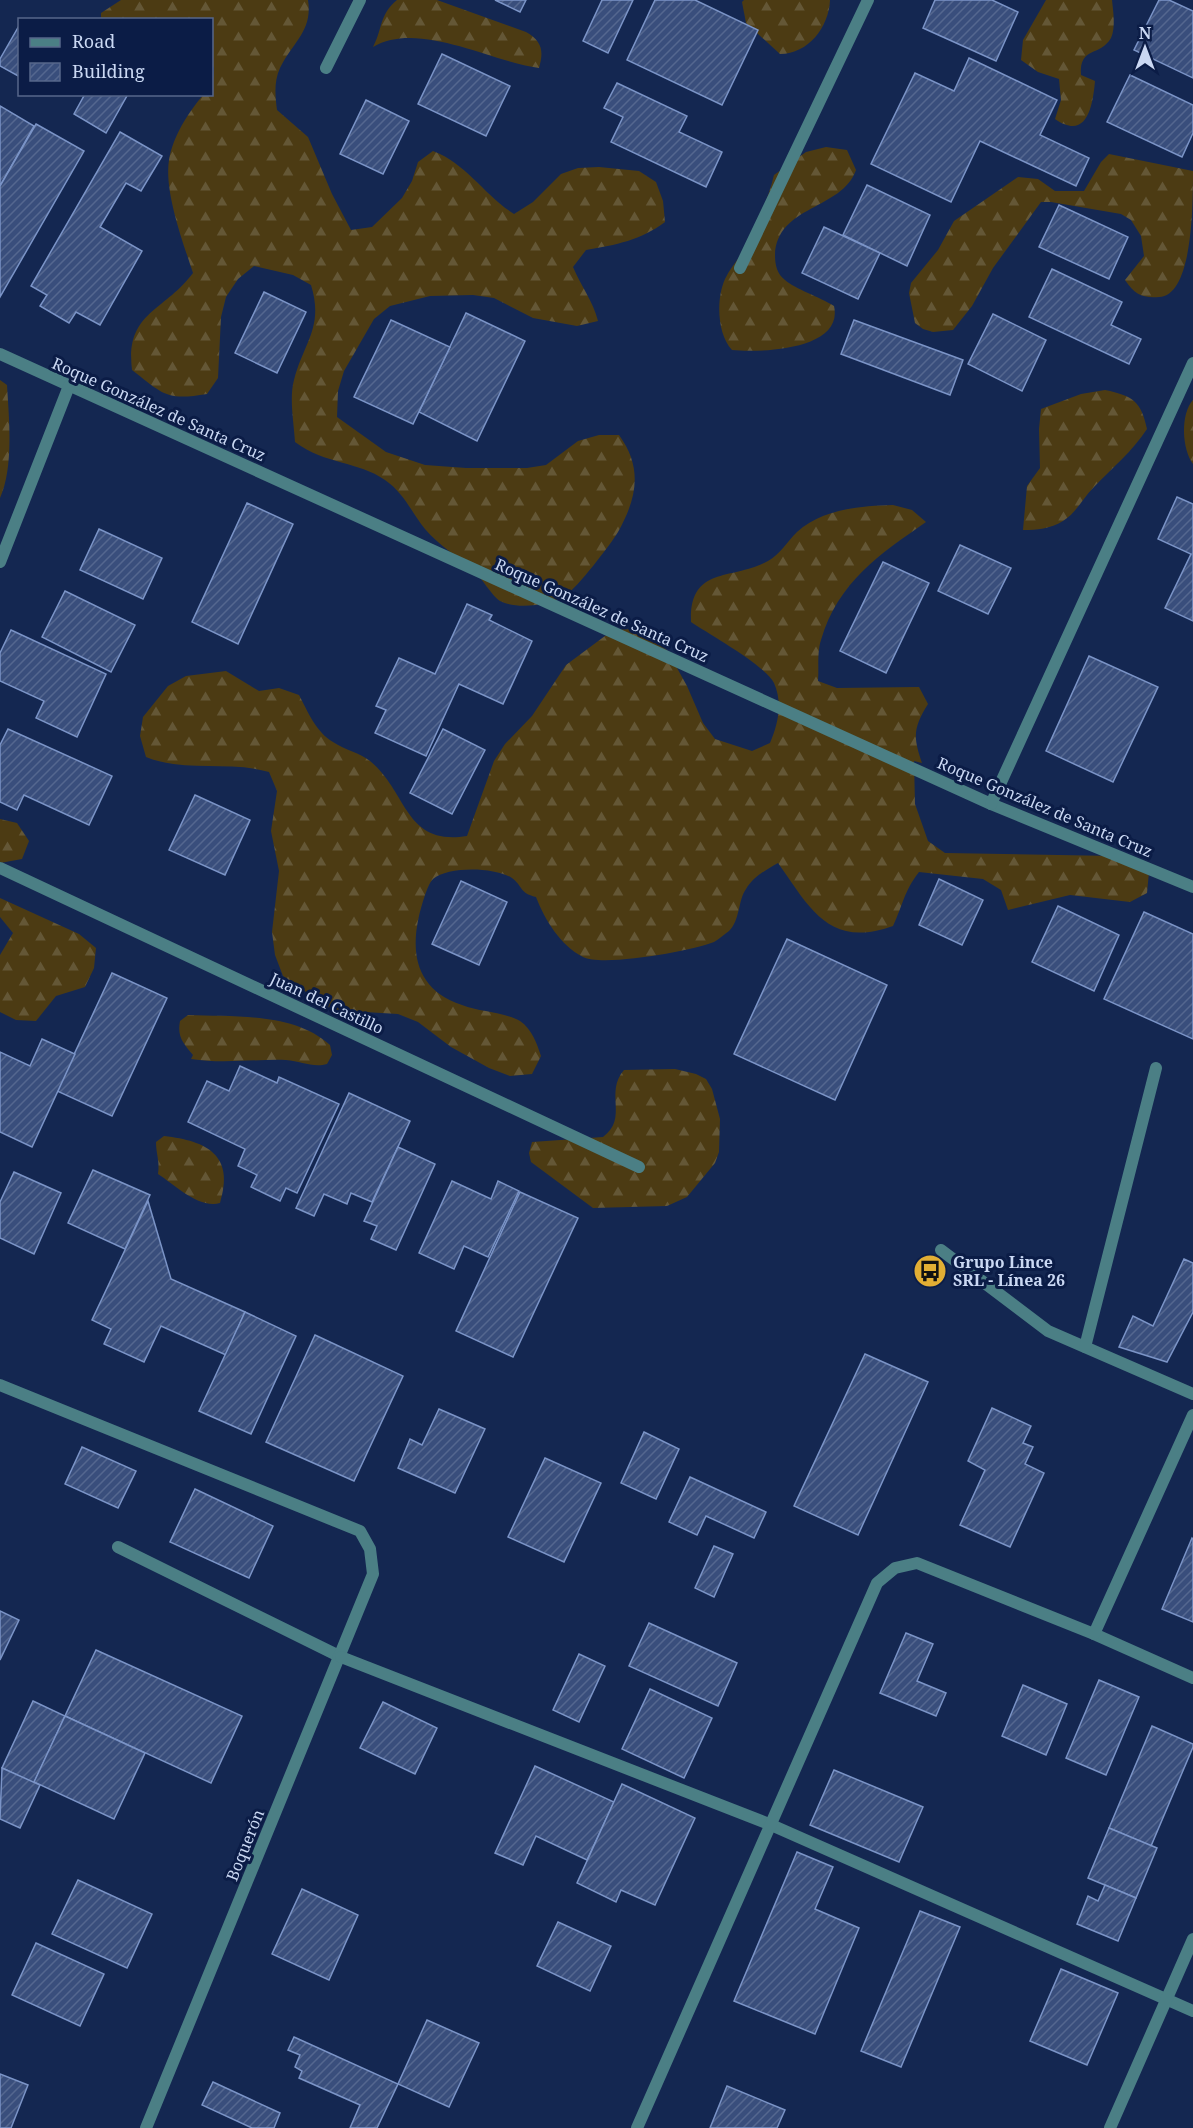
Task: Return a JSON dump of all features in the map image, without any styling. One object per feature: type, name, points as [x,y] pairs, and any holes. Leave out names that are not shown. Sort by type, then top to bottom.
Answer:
[{"type":"street","points":[[326,68],[360,0]]},
{"type":"street","points":[[740,268],[868,0]]},
{"type":"street","name":"Roque González de Santa Cruz","points":[[0,354],[991,804],[1193,887]]},
{"type":"street","points":[[991,804],[1193,363]]},
{"type":"street","points":[[0,562],[69,386]]},
{"type":"street","name":"Juan del Castillo","points":[[0,868],[639,1167]]},
{"type":"street","points":[[1085,1347],[1156,1068]]},
{"type":"street","points":[[941,1250],[1048,1331],[1193,1395]]},
{"type":"street","name":"Boquerón","points":[[0,1385],[360,1532],[370,1549],[373,1574],[146,2128]]},
{"type":"street","points":[[1094,1634],[1193,1415]]},
{"type":"street","points":[[118,1547],[340,1657],[769,1824],[1193,2011]]},
{"type":"street","points":[[637,2128],[877,1583],[895,1568],[917,1563],[1094,1634],[1193,1678]]},
{"type":"street","points":[[1110,2128],[1193,1939]]},
{"type":"green space","points":[[121,0],[308,0],[309,11],[305,29],[278,73],[277,110],[308,137],[332,194],[351,230],[372,227],[402,198],[412,181],[418,162],[433,151],[456,164],[514,214],[533,202],[561,174],[578,168],[599,167],[639,171],[656,182],[663,201],[665,222],[628,241],[586,250],[573,267],[598,321],[577,326],[533,318],[494,298],[473,295],[430,296],[390,306],[374,319],[344,371],[338,391],[337,417],[386,452],[425,465],[527,468],[546,465],[578,441],[599,435],[619,435],[632,459],[634,471],[635,483],[630,507],[618,532],[571,591],[559,598],[534,605],[507,604],[500,601],[473,570],[430,535],[392,485],[364,469],[318,455],[295,442],[292,403],[294,380],[311,334],[315,312],[311,285],[293,275],[254,266],[238,279],[226,297],[221,317],[218,378],[207,394],[182,397],[166,394],[132,370],[131,351],[134,336],[141,324],[193,273],[172,202],[168,173],[169,160],[174,142],[187,117],[202,96],[213,96],[213,18],[101,18],[101,13]]},
{"type":"green space","points":[[397,0],[437,0],[526,32],[535,39],[540,47],[539,68],[433,40],[412,38],[391,40],[373,47],[384,16]]},
{"type":"green space","points":[[744,0],[830,0],[826,20],[815,37],[799,49],[780,54],[746,23],[742,2]]},
{"type":"green space","points":[[1046,0],[1112,0],[1113,34],[1106,44],[1083,60],[1081,66],[1081,75],[1095,81],[1093,99],[1087,117],[1075,126],[1066,125],[1055,119],[1061,100],[1059,79],[1038,72],[1021,60],[1023,40]]},
{"type":"green space","points":[[826,147],[847,150],[856,170],[849,183],[838,193],[787,226],[778,239],[775,259],[782,278],[834,306],[834,321],[826,332],[814,340],[797,346],[761,351],[732,350],[723,335],[719,306],[725,279],[754,230],[774,175],[806,152]]},
{"type":"green space","points":[[1109,154],[1193,171],[1189,246],[1179,282],[1170,293],[1159,297],[1143,296],[1132,289],[1125,280],[1144,256],[1141,236],[1131,220],[1121,214],[1041,202],[993,268],[972,306],[953,330],[933,332],[915,323],[909,293],[911,283],[938,250],[954,221],[1018,177],[1038,179],[1055,191],[1084,191],[1101,162]]},
{"type":"green space","points":[[0,380],[7,385],[10,443],[7,472],[0,498]]},
{"type":"green space","points":[[1105,390],[1134,401],[1142,412],[1147,429],[1068,517],[1048,527],[1023,530],[1027,486],[1040,468],[1041,409],[1081,394]]},
{"type":"green space","points":[[1193,400],[1193,464],[1189,458],[1185,441],[1184,423]]},
{"type":"green space","points":[[893,505],[912,510],[926,522],[877,558],[863,571],[838,602],[820,645],[818,681],[837,688],[919,687],[928,704],[919,720],[916,733],[922,763],[914,761],[915,804],[928,841],[945,853],[1114,856],[1149,872],[1147,893],[1130,902],[1070,895],[1008,910],[1001,890],[983,879],[919,872],[907,892],[893,926],[871,932],[853,932],[837,928],[812,909],[778,863],[749,884],[743,894],[733,927],[714,942],[668,953],[627,959],[593,960],[575,952],[560,939],[536,897],[524,891],[512,878],[483,870],[449,872],[433,879],[425,895],[417,929],[418,961],[423,975],[432,987],[445,997],[462,1005],[514,1018],[528,1028],[541,1056],[532,1074],[510,1076],[489,1068],[451,1047],[418,1022],[398,1014],[332,1010],[283,976],[275,955],[272,932],[279,871],[271,831],[277,791],[269,772],[238,767],[191,766],[161,762],[146,757],[140,736],[143,717],[168,686],[186,676],[226,671],[259,691],[279,688],[299,695],[322,733],[338,745],[370,761],[419,825],[431,833],[446,837],[467,836],[494,761],[505,744],[532,716],[566,665],[613,630],[633,629],[667,650],[687,686],[703,723],[715,739],[752,751],[770,743],[779,706],[777,691],[769,676],[760,668],[691,622],[692,604],[697,591],[705,583],[716,578],[768,561],[797,532],[818,518],[842,510]]},
{"type":"green space","points":[[0,819],[17,823],[29,841],[22,859],[0,863]]},
{"type":"green space","points":[[0,898],[79,934],[96,948],[94,968],[85,987],[56,996],[36,1021],[16,1020],[0,1012],[0,955],[13,933],[0,917]]},
{"type":"green space","points":[[188,1015],[263,1018],[299,1027],[315,1034],[330,1045],[332,1055],[327,1064],[317,1065],[286,1060],[191,1059],[193,1055],[179,1031],[180,1021]]},
{"type":"green space","points":[[675,1069],[706,1079],[712,1089],[720,1119],[719,1152],[715,1163],[687,1197],[667,1206],[593,1208],[531,1162],[529,1153],[532,1142],[603,1137],[611,1130],[616,1114],[616,1088],[618,1079],[624,1070]]},
{"type":"green space","points":[[164,1136],[193,1142],[214,1153],[224,1173],[224,1187],[220,1203],[204,1203],[180,1190],[158,1174],[156,1142]]},
{"type":"building","points":[[495,0],[526,0],[520,12]]},
{"type":"building","points":[[602,0],[633,0],[608,53],[583,41]]},
{"type":"building","points":[[655,0],[695,0],[758,30],[722,105],[627,60]]},
{"type":"building","points":[[935,0],[992,0],[1018,12],[996,61],[923,28]]},
{"type":"building","points":[[1159,0],[1169,0],[1193,11],[1193,78],[1134,50]]},
{"type":"building","points":[[18,28],[18,76],[0,66],[0,59]]},
{"type":"building","points":[[442,54],[510,86],[486,136],[418,104]]},
{"type":"building","points":[[969,58],[1057,100],[1040,135],[1089,158],[1076,186],[980,141],[951,202],[871,164],[915,73],[954,91]]},
{"type":"building","points":[[1130,75],[1193,105],[1193,133],[1182,157],[1107,122]]},
{"type":"building","points":[[617,83],[687,116],[679,132],[722,152],[706,187],[611,142],[623,117],[604,108]]},
{"type":"building","points":[[84,96],[127,96],[106,133],[74,114]]},
{"type":"building","points":[[366,100],[409,121],[383,174],[340,154]]},
{"type":"building","points":[[0,106],[34,126],[0,186]]},
{"type":"building","points":[[36,124],[84,151],[0,297],[0,186]]},
{"type":"building","points":[[120,132],[162,156],[141,191],[126,183],[100,227],[142,251],[100,325],[76,312],[69,323],[40,306],[47,295],[31,286]]},
{"type":"building","points":[[867,185],[930,215],[907,266],[843,235]]},
{"type":"building","points":[[1059,205],[1128,237],[1109,279],[1039,247]]},
{"type":"building","points":[[824,227],[880,253],[858,299],[802,273]]},
{"type":"building","points":[[1052,269],[1122,302],[1111,325],[1141,339],[1129,364],[1029,317]]},
{"type":"building","points":[[264,292],[306,312],[277,373],[235,353]]},
{"type":"building","points":[[466,313],[525,341],[477,441],[419,412]]},
{"type":"building","points":[[993,314],[1046,340],[1022,391],[968,364]]},
{"type":"building","points":[[391,320],[450,347],[413,424],[354,397]]},
{"type":"building","points":[[854,320],[963,360],[950,395],[841,354]]},
{"type":"building","points":[[1177,497],[1193,504],[1193,621],[1165,608],[1191,554],[1158,539]]},
{"type":"building","points":[[247,503],[293,524],[238,644],[192,622]]},
{"type":"building","points":[[99,529],[162,558],[143,599],[80,570]]},
{"type":"building","points":[[960,545],[1011,568],[988,614],[938,591]]},
{"type":"building","points":[[883,562],[929,583],[886,673],[840,651]]},
{"type":"building","points":[[65,591],[135,625],[111,672],[42,637]]},
{"type":"building","points":[[467,604],[492,615],[489,620],[532,641],[503,704],[459,684],[426,756],[375,733],[386,710],[376,706],[399,658],[435,674]]},
{"type":"building","points":[[11,630],[106,674],[77,737],[36,718],[44,701],[0,681],[0,653]]},
{"type":"building","points":[[1089,656],[1158,687],[1113,782],[1046,751]]},
{"type":"building","points":[[8,729],[112,776],[89,825],[24,795],[17,810],[0,802],[0,745]]},
{"type":"building","points":[[443,729],[485,750],[452,814],[410,793]]},
{"type":"building","points":[[195,795],[250,820],[225,875],[169,850]]},
{"type":"building","points":[[939,879],[983,900],[962,945],[919,925]]},
{"type":"building","points":[[461,881],[507,902],[479,965],[432,944]]},
{"type":"building","points":[[1058,906],[1119,935],[1094,991],[1032,962]]},
{"type":"building","points":[[1144,912],[1193,934],[1193,1039],[1104,999]]},
{"type":"building","points":[[787,939],[887,985],[835,1100],[734,1054]]},
{"type":"building","points":[[112,973],[167,998],[112,1116],[57,1091]]},
{"type":"building","points":[[42,1039],[75,1054],[32,1147],[0,1132],[0,1052],[30,1066]]},
{"type":"building","points":[[240,1066],[277,1083],[279,1077],[339,1104],[297,1193],[286,1188],[280,1201],[251,1187],[257,1175],[238,1166],[245,1149],[188,1122],[207,1081],[229,1091]]},
{"type":"building","points":[[349,1093],[410,1121],[372,1202],[351,1193],[347,1204],[324,1194],[314,1216],[296,1208]]},
{"type":"building","points":[[398,1147],[435,1164],[396,1250],[371,1239],[377,1226],[364,1221]]},
{"type":"building","points":[[93,1170],[150,1195],[125,1249],[68,1223]]},
{"type":"building","points":[[14,1172],[61,1193],[34,1254],[0,1238],[0,1202]]},
{"type":"building","points":[[452,1181],[491,1199],[498,1181],[519,1191],[488,1257],[464,1246],[454,1269],[419,1253]]},
{"type":"building","points":[[520,1192],[578,1218],[513,1357],[456,1331]]},
{"type":"building","points":[[148,1201],[171,1279],[245,1312],[226,1355],[161,1326],[144,1362],[104,1344],[111,1329],[92,1320]]},
{"type":"building","points":[[1184,1259],[1193,1263],[1193,1312],[1167,1362],[1119,1347],[1133,1316],[1153,1326]]},
{"type":"building","points":[[245,1312],[296,1336],[251,1434],[199,1411]]},
{"type":"building","points":[[315,1335],[403,1376],[354,1481],[266,1442]]},
{"type":"building","points":[[865,1354],[928,1382],[858,1535],[794,1506]]},
{"type":"building","points":[[992,1408],[1031,1426],[1023,1443],[1033,1447],[1025,1464],[1044,1473],[1010,1547],[960,1525],[985,1470],[968,1461]]},
{"type":"building","points":[[439,1409],[485,1429],[455,1493],[398,1468],[410,1439],[422,1445]]},
{"type":"building","points":[[644,1432],[679,1449],[656,1499],[621,1483]]},
{"type":"building","points":[[82,1447],[136,1471],[118,1508],[65,1484]]},
{"type":"building","points":[[545,1458],[601,1483],[564,1562],[508,1537]]},
{"type":"building","points":[[690,1477],[766,1512],[754,1538],[706,1516],[697,1535],[669,1522]]},
{"type":"building","points":[[195,1489],[273,1526],[249,1578],[170,1542]]},
{"type":"building","points":[[1193,1539],[1193,1622],[1162,1609]]},
{"type":"building","points":[[714,1546],[733,1554],[714,1597],[695,1588]]},
{"type":"building","points":[[0,1611],[19,1620],[0,1660]]},
{"type":"building","points":[[649,1623],[737,1663],[718,1706],[629,1666]]},
{"type":"building","points":[[906,1633],[933,1644],[917,1681],[946,1693],[936,1716],[880,1693]]},
{"type":"building","points":[[96,1650],[242,1716],[211,1783],[65,1716]]},
{"type":"building","points":[[579,1654],[605,1666],[579,1722],[553,1710]]},
{"type":"building","points":[[1099,1680],[1139,1697],[1106,1775],[1066,1758]]},
{"type":"building","points":[[1023,1685],[1067,1704],[1046,1755],[1002,1736]]},
{"type":"building","points":[[650,1689],[712,1718],[684,1778],[622,1749]]},
{"type":"building","points":[[33,1701],[65,1716],[34,1783],[2,1768]]},
{"type":"building","points":[[383,1702],[437,1728],[415,1774],[360,1748]]},
{"type":"building","points":[[65,1716],[145,1753],[114,1819],[34,1782]]},
{"type":"building","points":[[1152,1726],[1193,1744],[1193,1747],[1151,1846],[1109,1828]]},
{"type":"building","points":[[535,1766],[614,1802],[587,1860],[536,1836],[523,1865],[495,1853]]},
{"type":"building","points":[[2,1768],[40,1785],[20,1828],[0,1819]]},
{"type":"building","points":[[834,1770],[923,1807],[899,1862],[810,1825]]},
{"type":"building","points":[[622,1784],[695,1818],[655,1905],[621,1890],[616,1902],[577,1883]]},
{"type":"building","points":[[1109,1828],[1157,1848],[1136,1898],[1088,1878]]},
{"type":"building","points":[[797,1852],[833,1867],[815,1909],[859,1928],[815,2034],[734,2001]]},
{"type":"building","points":[[78,1880],[152,1914],[127,1968],[52,1934]]},
{"type":"building","points":[[1105,1885],[1136,1898],[1118,1941],[1077,1924],[1088,1896],[1098,1901]]},
{"type":"building","points":[[302,1889],[358,1915],[329,1980],[272,1954]]},
{"type":"building","points":[[920,1911],[960,1927],[901,2067],[861,2051]]},
{"type":"building","points":[[558,1922],[611,1946],[590,1991],[537,1966]]},
{"type":"building","points":[[36,1943],[104,1974],[80,2026],[12,1995]]},
{"type":"building","points":[[1061,1969],[1118,1993],[1087,2065],[1030,2041]]},
{"type":"building","points":[[427,2020],[479,2043],[449,2107],[398,2084]]},
{"type":"building","points":[[294,2037],[398,2084],[377,2128],[350,2128],[360,2105],[299,2078],[302,2071],[295,2067],[300,2055],[288,2050]]},
{"type":"building","points":[[0,2074],[28,2085],[11,2128],[0,2128]]},
{"type":"building","points":[[213,2082],[280,2113],[274,2128],[252,2128],[202,2105]]},
{"type":"building","points":[[727,2086],[785,2110],[777,2128],[710,2128]]},
{"type":"place","name":"Grupo Lince SRL - Línea 26","points":[[930,1271]]}]
